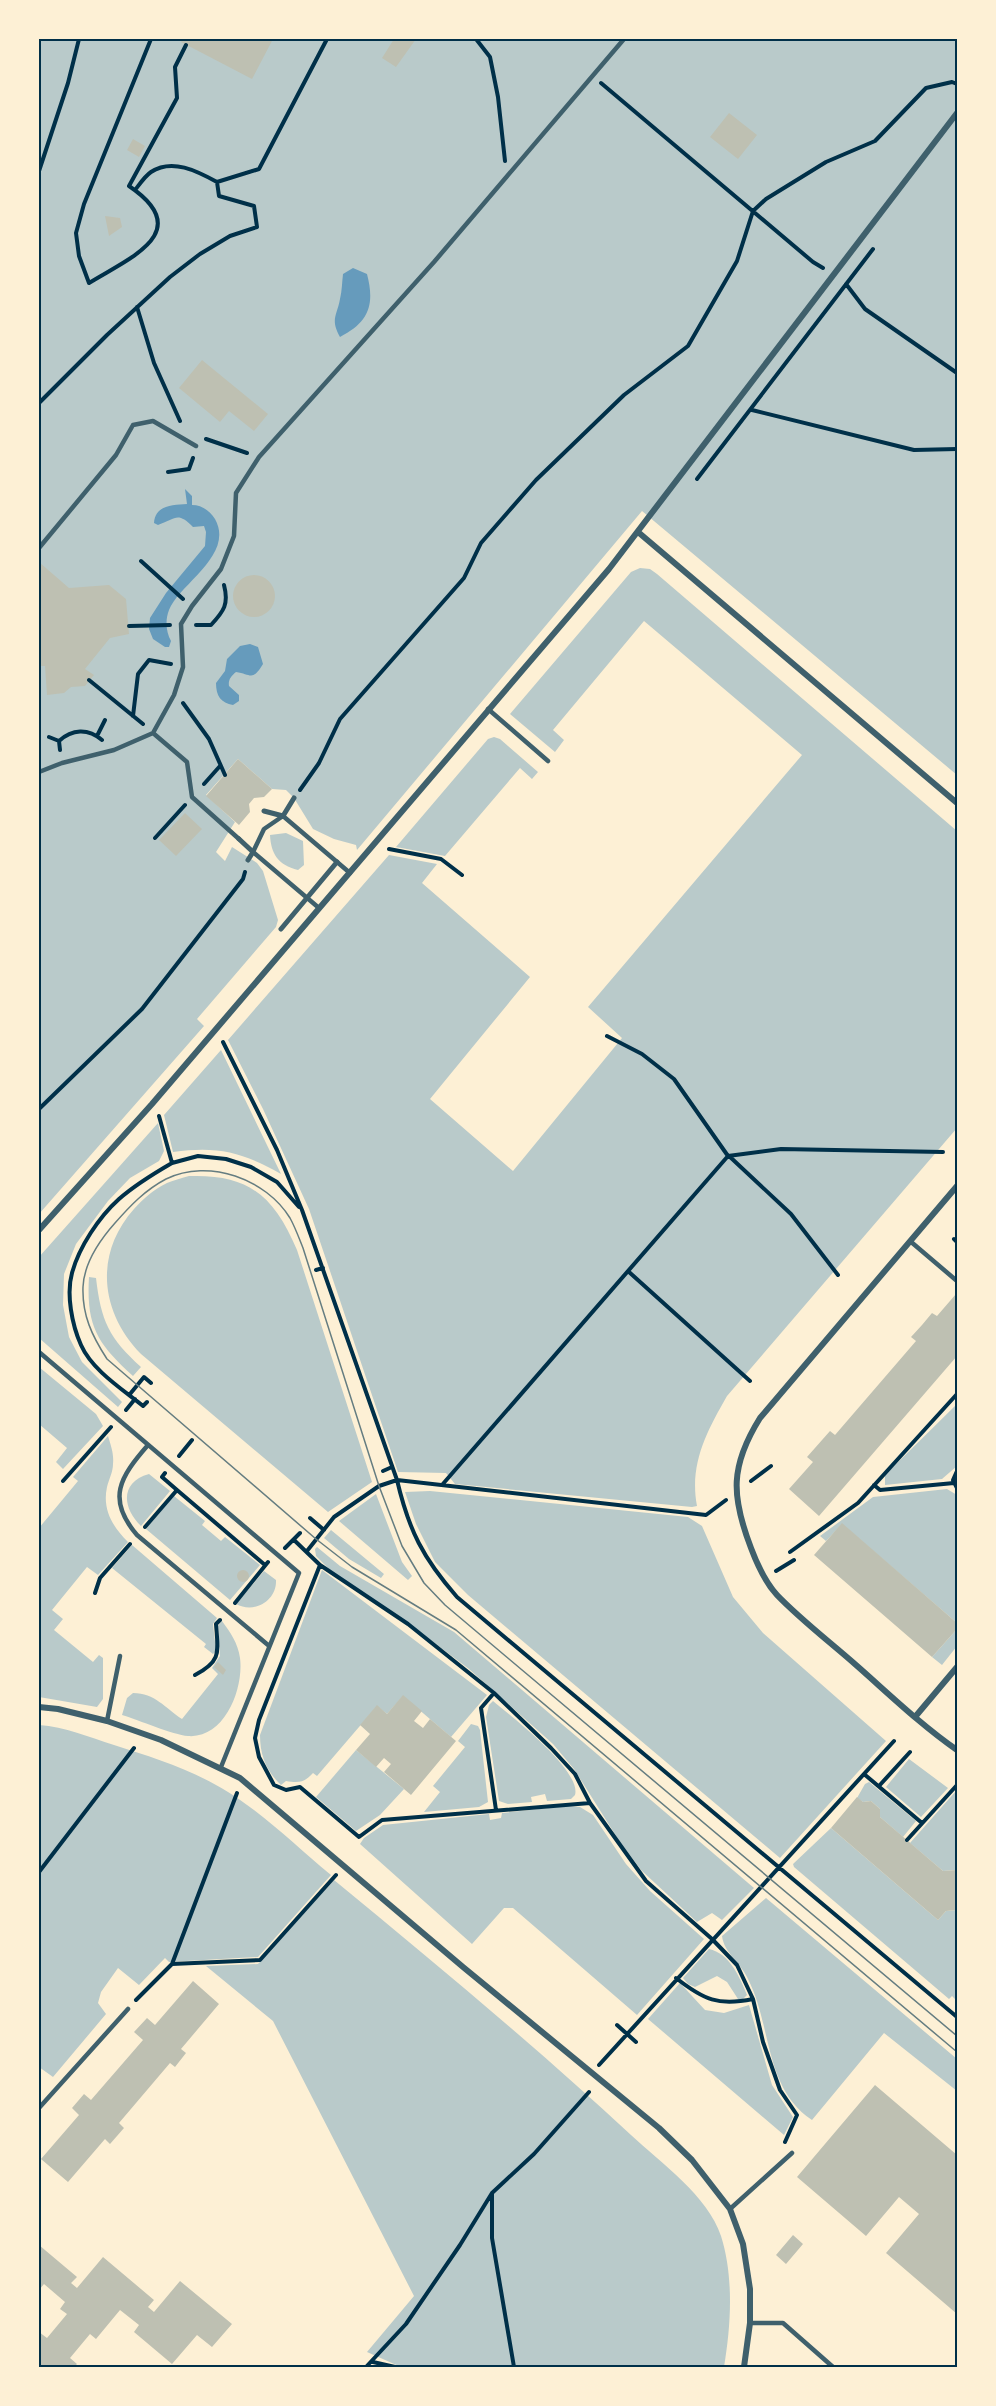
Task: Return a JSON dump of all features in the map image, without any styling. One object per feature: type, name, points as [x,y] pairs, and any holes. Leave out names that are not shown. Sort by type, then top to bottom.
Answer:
[{"type":"street","points":[[39,1230],[152,1104],[638,532],[957,113]]},
{"type":"street","points":[[638,532],[957,803]]},
{"type":"street","points":[[264,811],[283,816],[294,798]]},
{"type":"street","points":[[239,839],[253,852],[248,860]]},
{"type":"street","points":[[281,929],[337,862]]},
{"type":"street","points":[[957,1186],[760,1418],[748,1437],[741,1456],[736,1493],[737,1509],[758,1567],[776,1594],[915,1718],[957,1750]]},
{"type":"street","points":[[915,1718],[957,1667]]},
{"type":"street","points":[[39,1707],[58,1709],[107,1721],[161,1740],[240,1778],[290,1818],[463,1967],[659,2128],[684,2152],[730,2209],[743,2244],[750,2289],[750,2323],[744,2367]]},
{"type":"lane","points":[[39,772],[62,763],[114,750],[153,733],[174,695],[183,666],[181,624],[221,569],[234,536],[236,493],[259,457],[434,262],[624,39]]},
{"type":"lane","points":[[39,548],[116,455],[134,425],[153,421],[196,446]]},
{"type":"lane","points":[[488,709],[548,761]]},
{"type":"lane","points":[[153,733],[187,762],[192,797],[239,839]]},
{"type":"lane","points":[[319,908],[253,852],[264,829],[283,816],[350,873]]},
{"type":"lane","points":[[910,1241],[957,1281]]},
{"type":"lane","points":[[39,1352],[299,1573],[220,1767]]},
{"type":"lane","points":[[148,1445],[122,1479],[118,1494],[126,1522],[138,1535],[268,1645]]},
{"type":"lane","points":[[107,1721],[120,1656]]},
{"type":"lane","points":[[39,2108],[128,2008]]},
{"type":"lane","points":[[730,2209],[792,2153]]},
{"type":"lane","points":[[750,2323],[783,2323],[833,2367]]},
{"type":"path","points":[[39,171],[80,39]]},
{"type":"path","points":[[151,39],[84,204],[76,232],[79,256],[89,283],[151,244],[158,231],[156,214],[144,197],[129,186],[177,98],[174,67],[186,45]]},
{"type":"path","points":[[135,190],[151,172],[172,166],[185,167],[217,182],[259,169],[327,39]]},
{"type":"path","points":[[476,39],[490,57],[498,97],[506,177]]},
{"type":"path","points":[[592,76],[813,262],[835,274],[847,284],[865,309],[957,373]]},
{"type":"path","points":[[294,798],[319,763],[340,718],[464,578],[481,543],[536,480],[624,395],[688,346],[737,261],[753,211],[766,199],[826,162],[874,141],[926,88],[951,82],[957,84]]},
{"type":"path","points":[[39,403],[137,307],[200,254],[230,236],[257,227],[254,206],[219,196],[217,182]]},
{"type":"path","points":[[695,482],[874,248]]},
{"type":"path","points":[[137,307],[154,363],[179,420],[186,426]]},
{"type":"path","points":[[752,410],[914,450],[957,449]]},
{"type":"path","points":[[168,472],[189,468],[199,437],[259,457]]},
{"type":"path","points":[[141,561],[192,606]]},
{"type":"path","points":[[131,626],[211,625],[224,610],[226,594],[221,569]]},
{"type":"path","points":[[133,716],[138,674],[149,660],[183,666]]},
{"type":"path","points":[[89,680],[153,733]]},
{"type":"path","points":[[174,695],[187,707],[209,739],[225,775]]},
{"type":"path","points":[[97,736],[105,720]]},
{"type":"path","points":[[59,741],[69,732],[83,731],[97,736],[114,750]]},
{"type":"path","points":[[49,737],[59,741]]},
{"type":"path","points":[[59,741],[62,763]]},
{"type":"path","points":[[389,849],[441,859],[462,875]]},
{"type":"path","points":[[39,1109],[142,1009],[243,879],[248,860]]},
{"type":"path","points":[[214,1030],[222,1040],[277,1150],[302,1210],[397,1480],[406,1517],[418,1545],[436,1574],[456,1597],[957,2018]]},
{"type":"path","points":[[607,1036],[642,1054],[674,1079],[728,1156],[791,1214],[838,1275]]},
{"type":"path","points":[[152,1104],[159,1114],[172,1163]]},
{"type":"path","points":[[442,1485],[728,1156],[781,1149],[944,1152]]},
{"type":"path","points":[[147,1402],[143,1406],[99,1369],[81,1346],[70,1307],[72,1274],[88,1236],[117,1200],[146,1178],[172,1163],[198,1156],[226,1159],[251,1167],[277,1182],[302,1210]]},
{"type":"path","points":[[316,1270],[322,1268]]},
{"type":"path","points":[[629,1272],[750,1380]]},
{"type":"path","points":[[129,1394],[144,1377],[151,1383]]},
{"type":"path","points":[[790,1552],[858,1503],[957,1394]]},
{"type":"path","points":[[63,1481],[135,1399]]},
{"type":"path","points":[[192,1440],[162,1477],[265,1565]]},
{"type":"path","points":[[307,1551],[334,1517],[380,1486],[397,1480],[706,1515],[771,1466]]},
{"type":"path","points":[[383,1471],[392,1467]]},
{"type":"path","points":[[957,1471],[953,1480],[957,1488]]},
{"type":"path","points":[[874,1485],[880,1490],[954,1483]]},
{"type":"path","points":[[95,1593],[100,1578],[177,1490]]},
{"type":"path","points":[[310,1518],[324,1530]]},
{"type":"path","points":[[195,1675],[211,1667],[219,1655],[216,1624],[265,1565],[300,1533]]},
{"type":"path","points":[[294,1540],[320,1564],[408,1624],[494,1693],[575,1774],[590,1803],[645,1881],[712,1939],[737,1965],[753,1999],[763,2042],[780,2090],[797,2115],[785,2142],[778,2148]]},
{"type":"path","points":[[765,1578],[794,1560]]},
{"type":"path","points":[[320,1564],[255,1738],[259,1757],[274,1785],[286,1790],[300,1787],[359,1837],[382,1820],[590,1803]]},
{"type":"path","points":[[494,1693],[481,1708],[496,1810]]},
{"type":"path","points":[[593,2072],[676,1978],[780,1868],[894,1741]]},
{"type":"path","points":[[39,1872],[134,1748]]},
{"type":"path","points":[[879,1786],[910,1752]]},
{"type":"path","points":[[864,1774],[922,1823]]},
{"type":"path","points":[[907,1840],[957,1785]]},
{"type":"path","points":[[128,2008],[172,1964],[237,1793]]},
{"type":"path","points":[[172,1964],[260,1960],[336,1874]]},
{"type":"path","points":[[676,1978],[706,1999],[722,2003],[753,1999]]},
{"type":"path","points":[[616,2025],[636,2042]]},
{"type":"path","points":[[366,2367],[406,2324],[492,2193],[534,2154],[589,2092]]},
{"type":"path","points":[[492,2193],[492,2238],[514,2367]]},
{"type":"path","points":[[373,2362],[395,2367]]},
{"type":"shaded area","points":[[39,39],[957,39],[957,775],[642,511],[357,850],[356,845],[334,839],[313,829],[294,798],[286,790],[272,789],[238,759],[206,795],[235,822],[216,852],[225,861],[232,847],[257,863],[263,871],[278,920],[276,927],[197,1019],[204,1026],[39,1214]]},
{"type":"shaded area","points":[[640,568],[650,569],[657,574],[957,831],[957,1128],[727,1396],[702,1448],[696,1476],[697,1506],[692,1507],[455,1484],[446,1473],[398,1472],[309,1209],[228,1040],[389,855],[437,864],[422,883],[530,977],[430,1099],[513,1171],[622,1038],[588,1007],[802,755],[644,621],[553,730],[564,740],[555,752],[510,714],[631,572]]},
{"type":"shaded area","points":[[494,737],[500,739],[538,772],[532,779],[520,768],[445,856],[396,847],[488,739]]},
{"type":"shaded area","points":[[286,833],[303,841],[304,865],[298,870],[281,862],[272,848],[270,835]]},
{"type":"shaded area","points":[[221,1050],[281,1174],[254,1160],[229,1152],[189,1150],[173,1152],[164,1115]]},
{"type":"shaded area","points":[[158,1123],[164,1151],[159,1161],[130,1178],[108,1201],[76,1244],[64,1274],[63,1305],[69,1337],[82,1362],[122,1402],[118,1407],[39,1338],[39,1257]]},
{"type":"shaded area","points":[[189,1176],[228,1179],[257,1192],[279,1215],[297,1250],[372,1482],[328,1512],[141,1354],[127,1338],[117,1320],[110,1302],[107,1283],[112,1245],[121,1226],[134,1209],[153,1191],[167,1183]]},
{"type":"shaded area","points":[[89,1277],[96,1278],[108,1328],[121,1347],[141,1367],[133,1376],[103,1344],[92,1322]]},
{"type":"shaded area","points":[[39,1367],[96,1414],[103,1426],[63,1469],[56,1462],[67,1448],[39,1424]]},
{"type":"shaded area","points":[[957,1404],[957,1466],[942,1479],[885,1485],[885,1475]]},
{"type":"shaded area","points":[[108,1436],[113,1460],[106,1495],[107,1511],[113,1524],[128,1542],[98,1575],[87,1567],[52,1610],[63,1619],[54,1630],[93,1662],[99,1655],[103,1658],[103,1699],[97,1707],[39,1697],[39,1528],[78,1481],[73,1477]]},
{"type":"shaded area","points":[[149,1474],[170,1491],[141,1526],[130,1511],[127,1496],[133,1483]]},
{"type":"shaded area","points":[[947,1489],[957,1495],[957,1623],[842,1524],[826,1541],[820,1536],[873,1497]]},
{"type":"shaded area","points":[[430,1491],[688,1517],[702,1526],[733,1597],[763,1633],[886,1741],[780,1858],[468,1595],[435,1562],[416,1524],[405,1492]]},
{"type":"shaded area","points":[[376,1494],[402,1562],[412,1576],[408,1580],[339,1521]]},
{"type":"shaded area","points":[[174,1496],[205,1521],[202,1525],[221,1541],[225,1537],[260,1565],[230,1600],[146,1529]]},
{"type":"shaded area","points":[[331,1530],[384,1574],[381,1578],[349,1559],[324,1538]]},
{"type":"shaded area","points":[[132,1545],[217,1618],[213,1624],[216,1651],[213,1654],[204,1647],[206,1644],[112,1568]]},
{"type":"shaded area","points":[[317,1547],[340,1566],[454,1632],[754,1888],[722,1920],[712,1913],[697,1922],[641,1870],[618,1839],[574,1769],[553,1744],[469,1669],[408,1623],[330,1570],[316,1556]]},
{"type":"shaded area","points":[[322,1570],[487,1695],[451,1737],[403,1696],[387,1714],[377,1706],[317,1776],[313,1773],[304,1780],[286,1781],[281,1785],[271,1774],[265,1762],[260,1735]]},
{"type":"shaded area","points":[[264,1571],[276,1580],[273,1594],[269,1599],[257,1606],[243,1607],[236,1604]]},
{"type":"shaded area","points":[[222,1621],[237,1647],[240,1670],[235,1697],[222,1721],[201,1735],[188,1736],[122,1715],[127,1698],[133,1693],[154,1698],[182,1719],[218,1674],[212,1668],[220,1656],[218,1626]]},
{"type":"shaded area","points":[[957,1629],[957,1646],[942,1665],[932,1657]]},
{"type":"shaded area","points":[[493,1701],[529,1731],[568,1772],[574,1785],[575,1795],[571,1799],[547,1801],[545,1794],[531,1797],[532,1802],[508,1804],[499,1801],[486,1717],[489,1705]]},
{"type":"shaded area","points":[[471,1724],[478,1726],[480,1730],[488,1802],[479,1807],[424,1812],[440,1792],[433,1786],[465,1747],[458,1741]]},
{"type":"shaded area","points":[[39,1725],[68,1730],[143,1754],[215,1784],[255,1811],[331,1875],[258,1957],[169,1962],[165,1958],[139,1985],[118,1968],[101,1992],[98,2003],[106,2014],[53,2077],[39,2067]]},
{"type":"shaded area","points":[[356,1750],[404,1789],[380,1815],[356,1831],[316,1797]]},
{"type":"shaded area","points":[[909,1759],[948,1788],[921,1817],[886,1787]]},
{"type":"shaded area","points":[[869,1782],[916,1821],[903,1837],[880,1817],[880,1809],[871,1801],[863,1802],[857,1798],[865,1784]]},
{"type":"shaded area","points":[[956,1791],[957,1870],[943,1871],[910,1843]]},
{"type":"shaded area","points":[[568,1806],[580,1807],[593,1815],[626,1864],[650,1891],[704,1939],[637,2015],[513,1908],[504,1908],[472,1944],[360,1844],[364,1838],[383,1825],[489,1814],[490,1820],[501,1818],[502,1813]]},
{"type":"shaded area","points":[[831,1828],[938,1920],[946,1911],[957,1910],[957,2001],[952,1996],[949,1999],[794,1867],[793,1864]]},
{"type":"shaded area","points":[[334,1880],[558,2069],[682,2181],[706,2207],[721,2236],[730,2284],[730,2318],[724,2367],[401,2367],[367,2352],[414,2296],[273,2021],[206,1966],[258,1964]]},
{"type":"shaded area","points":[[766,1898],[957,2059],[957,2091],[884,2033],[812,2120],[796,2107],[777,2074],[756,1997],[748,1979],[726,1948],[722,1936]]},
{"type":"shaded area","points":[[709,1949],[722,1955],[733,1967],[747,1995],[743,1999],[738,1999],[727,1982],[717,1976],[695,1987],[683,1978]]},
{"type":"shaded area","points":[[680,1983],[705,2010],[724,2013],[749,2005],[772,2085],[793,2117],[784,2135],[648,2019]]},
{"type":"water","points":[[353,268],[367,274],[370,304],[358,325],[340,337],[335,326],[335,318],[341,296],[343,274]]},
{"type":"water","points":[[185,489],[192,496],[192,505],[205,509],[215,519],[219,532],[218,545],[212,557],[169,610],[167,626],[171,641],[169,647],[165,647],[153,639],[149,629],[150,618],[166,593],[205,546],[204,526],[193,527],[180,518],[158,525],[154,523],[161,509],[187,504]]},
{"type":"water","points":[[250,644],[258,647],[263,664],[254,675],[236,672],[233,675],[229,680],[229,686],[239,695],[239,701],[233,705],[225,703],[217,692],[216,683],[225,671],[227,659],[240,646]]},
{"type":"building","points":[[183,39],[273,39],[252,79],[181,42]]},
{"type":"building","points":[[394,39],[416,39],[396,67],[382,58]]},
{"type":"building","points":[[729,113],[757,135],[738,159],[710,137]]},
{"type":"building","points":[[133,139],[145,146],[139,157],[127,150]]},
{"type":"building","points":[[105,216],[120,218],[122,227],[109,236]]},
{"type":"building","points":[[202,360],[268,414],[254,431],[229,411],[220,422],[179,388]]},
{"type":"building","points":[[39,562],[69,588],[109,585],[126,599],[129,634],[110,638],[85,669],[94,675],[85,686],[71,687],[64,693],[47,695],[45,666],[39,666]]},
{"type":"building","points":[[254,575],[269,581],[275,596],[269,611],[254,617],[239,611],[233,596],[239,581]]},
{"type":"building","points":[[238,759],[272,789],[264,797],[254,798],[249,804],[250,812],[239,825],[206,796]]},
{"type":"building","points":[[185,813],[202,829],[176,856],[159,840]]},
{"type":"building","points":[[956,1294],[957,1356],[819,1516],[789,1489],[813,1462],[807,1457],[830,1431],[835,1435],[916,1341],[911,1337],[932,1313],[937,1316]]},
{"type":"building","points":[[842,1523],[957,1623],[957,1629],[932,1657],[814,1555]]},
{"type":"building","points":[[245,1570],[249,1576],[245,1582],[241,1582],[237,1574]]},
{"type":"building","points":[[218,1662],[226,1670],[223,1675],[214,1667]]},
{"type":"building","points":[[403,1695],[422,1711],[414,1721],[423,1728],[430,1719],[456,1741],[411,1795],[384,1772],[391,1764],[384,1758],[376,1767],[356,1750],[370,1734],[360,1725],[377,1705],[387,1714]]},
{"type":"building","points":[[857,1797],[863,1802],[871,1801],[880,1809],[880,1817],[943,1871],[957,1870],[957,1910],[946,1911],[938,1920],[831,1828]]},
{"type":"building","points":[[193,1981],[219,2004],[181,2049],[186,2053],[175,2067],[170,2063],[119,2123],[124,2128],[110,2144],[105,2139],[68,2182],[41,2159],[79,2115],[72,2108],[84,2094],[91,2100],[143,2040],[134,2032],[147,2018],[155,2025]]},
{"type":"building","points":[[875,2085],[957,2155],[957,2314],[886,2253],[919,2214],[899,2197],[866,2236],[797,2177]]},
{"type":"building","points":[[793,2235],[803,2244],[786,2264],[776,2255]]},
{"type":"building","points":[[39,2245],[77,2277],[71,2283],[77,2288],[103,2257],[154,2300],[148,2307],[154,2312],[180,2281],[232,2324],[212,2347],[197,2335],[172,2364],[134,2332],[139,2325],[120,2310],[96,2339],[90,2334],[70,2358],[77,2364],[74,2367],[39,2367],[39,2332],[47,2338],[67,2314],[60,2309],[65,2302],[44,2284],[39,2290]]},
{"type":"tram line","points":[[957,2036],[445,1605],[424,1583],[402,1546],[379,1486],[303,1248],[290,1218],[280,1204],[267,1192],[252,1183],[218,1172],[200,1171],[183,1173],[166,1179],[151,1188],[132,1205],[98,1245],[89,1261],[84,1278],[83,1297],[86,1316],[107,1359],[316,1539],[352,1567],[456,1630],[957,2052]]}]
